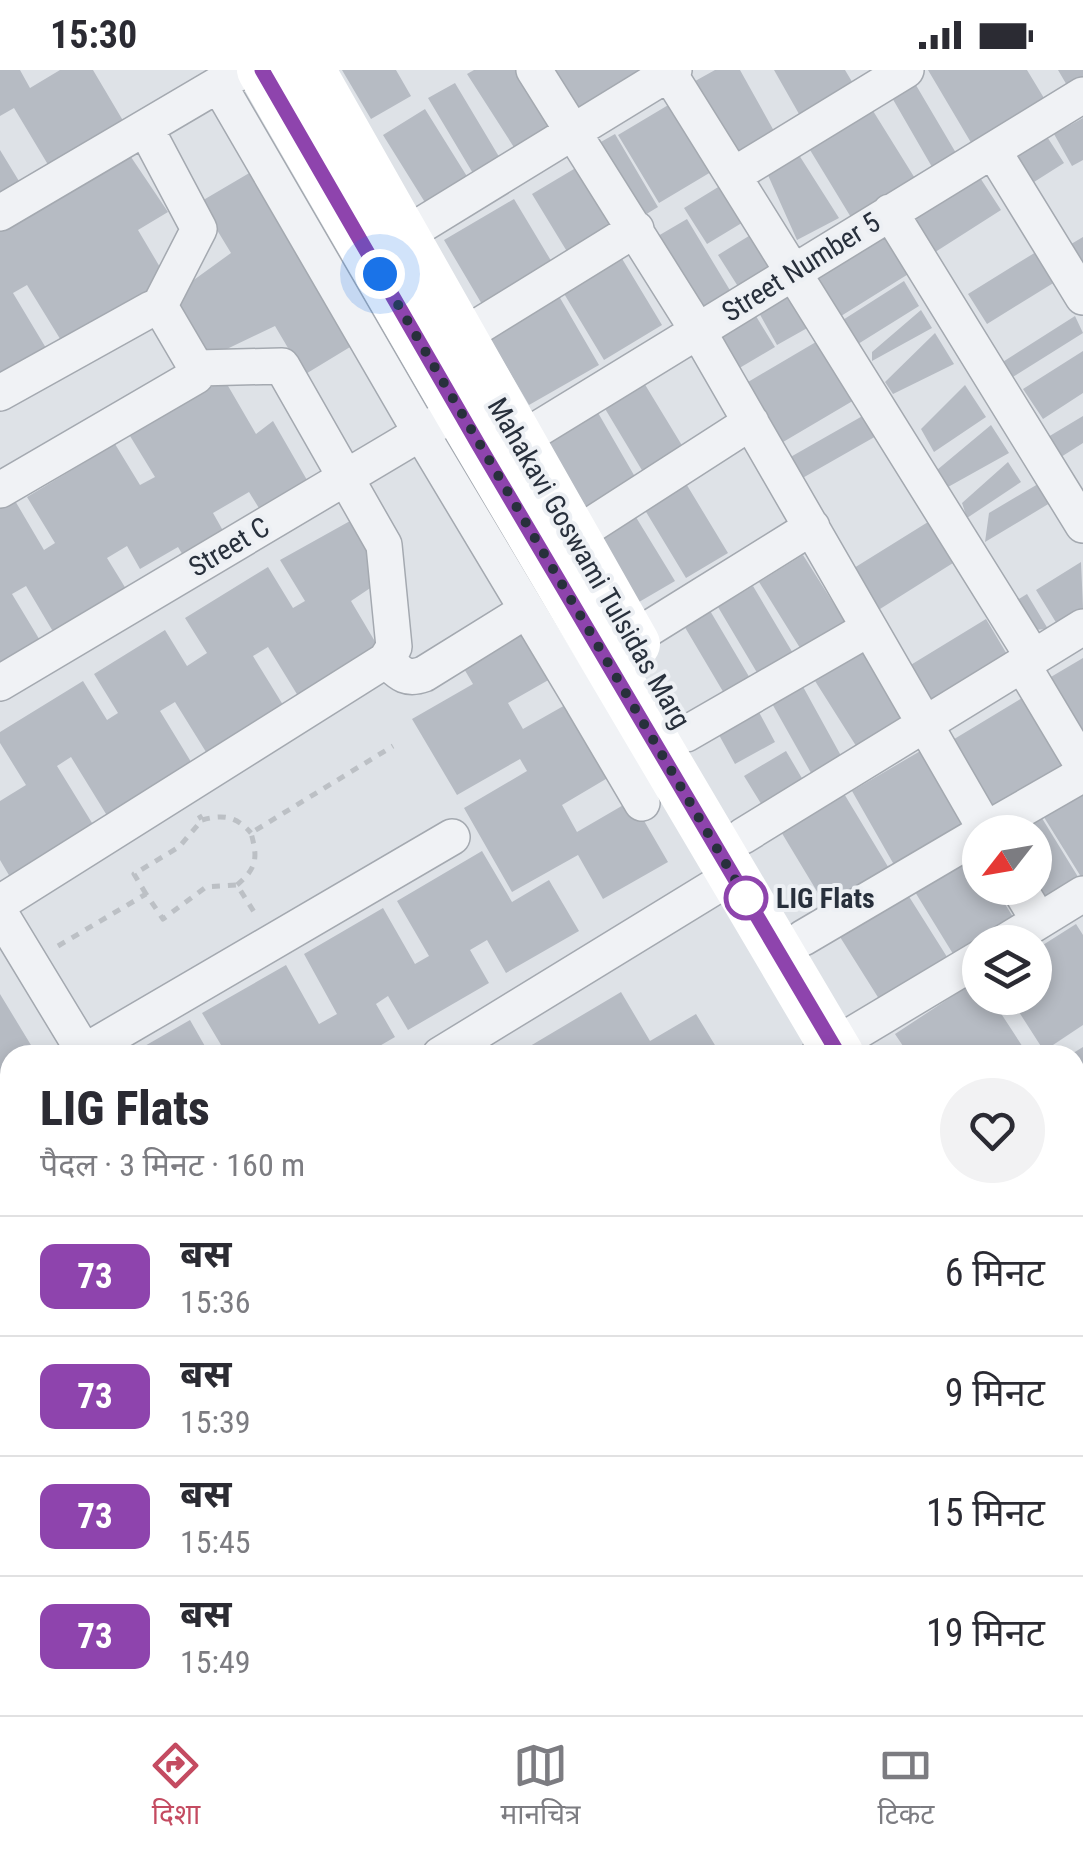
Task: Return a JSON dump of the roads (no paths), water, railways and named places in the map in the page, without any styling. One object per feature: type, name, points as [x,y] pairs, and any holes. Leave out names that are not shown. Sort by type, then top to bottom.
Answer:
[{"type":"street","name":"Mahakavi Goswami Tulsidas Marg","points":[[310,70],[461,336],[457,412]]},
{"type":"street","points":[[534,70],[698,331],[974,815]]},
{"type":"street","points":[[734,175],[906,70]]},
{"type":"street","points":[[404,235],[670,71],[796,272],[1028,661],[1083,766]]},
{"type":"street","name":"Mahakavi Goswami Tulsidas Marg","points":[[241,75],[457,412],[611,675],[738,856],[803,938],[843,1045]]},
{"type":"street","points":[[0,213],[241,75]]},
{"type":"street","name":"Street Number 5","points":[[520,440],[1083,95]]},
{"type":"street","points":[[146,129],[199,229],[158,309]]},
{"type":"street","points":[[994,152],[1083,296]]},
{"type":"street","points":[[890,212],[1083,525]]},
{"type":"street","points":[[461,336],[636,229]]},
{"type":"street","points":[[0,393],[152,309],[164,313],[198,368],[196,376],[0,490]]},
{"type":"street","points":[[0,904],[192,805],[386,660],[394,647],[384,545],[282,366],[198,368]]},
{"type":"street","name":"Mahakavi Goswami Tulsidas Marg","points":[[457,412],[520,440],[574,536],[611,675],[686,734],[738,856],[842,1045]]},
{"type":"street","points":[[457,412],[527,610],[611,675],[642,803]]},
{"type":"street","name":"Street C","points":[[0,683],[457,412]]},
{"type":"street","points":[[574,536],[751,422]]},
{"type":"street","points":[[611,675],[812,527]]},
{"type":"street","points":[[386,660],[402,676],[424,674],[527,610]]},
{"type":"street","points":[[455,1045],[738,856],[923,725],[1083,628]]},
{"type":"street","points":[[686,734],[868,629]]},
{"type":"street","points":[[1013,815],[1083,774]]},
{"type":"street","points":[[100,1045],[452,838]]},
{"type":"street","points":[[803,938],[962,845]]},
{"type":"street","points":[[1034,925],[1083,894]]},
{"type":"street","points":[[1029,905],[1039,922]]},
{"type":"street","points":[[0,913],[80,1045]]},
{"type":"street","points":[[850,1045],[962,970]]},
{"type":"place","name":"LIG Flats","points":[[746,898]]}]
